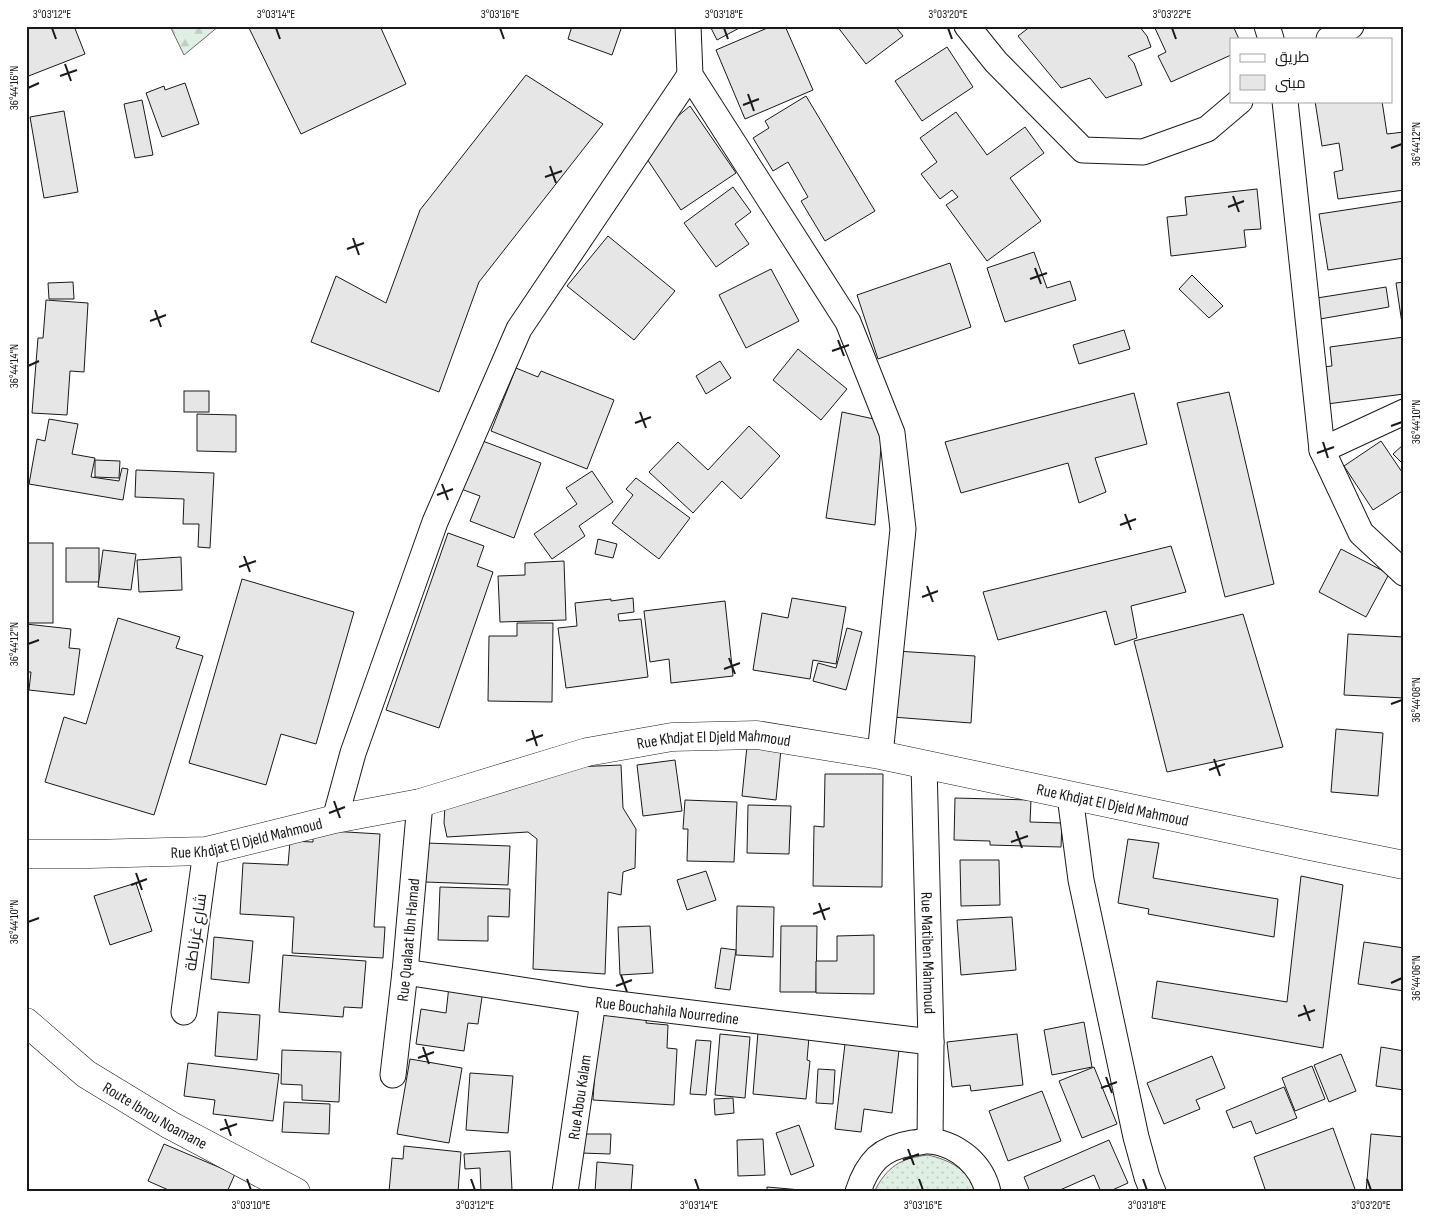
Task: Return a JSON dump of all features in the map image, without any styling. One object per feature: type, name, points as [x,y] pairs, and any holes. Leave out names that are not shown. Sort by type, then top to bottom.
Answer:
[{"type":"street","points":[[688,26],[690,75],[848,322],[892,433],[903,529],[880,755]]},
{"type":"street","points":[[967,26],[996,62],[1083,150],[1143,152],[1207,129],[1239,102]]},
{"type":"street","points":[[1267,26],[1271,38]]},
{"type":"street","points":[[1331,38],[1351,26]]},
{"type":"street","points":[[335,818],[354,753],[436,522],[519,329],[690,75]]},
{"type":"street","points":[[1285,102],[1322,450],[1361,533],[1404,573]]},
{"type":"street","points":[[1322,450],[1404,412]]},
{"type":"street","name":"Rue Khdjat El Djeld Mahmoud","points":[[26,854],[206,851],[335,818],[420,803],[587,752],[672,737],[756,735],[880,755],[1404,864]]},
{"type":"street","name":"Rue Matiben Mahmoud","points":[[924,764],[931,1042],[930,1141]]},
{"type":"street","points":[[1070,796],[1082,890],[1136,1137],[1153,1192]]},
{"type":"street","name":"Rue Qualaat Ibn Hamad","points":[[393,1075],[405,972],[420,803]]},
{"type":"street","name":"شارع غرناطة","points":[[184,1012],[206,851]]},
{"type":"street","name":"Rue Bouchahila Nourredine","points":[[405,972],[593,1001],[931,1042]]},
{"type":"street","name":"Rue Abou Kalam","points":[[565,1192],[593,1001]]},
{"type":"street","name":"Route Ibnou Noamane","points":[[26,1022],[86,1074],[170,1125],[296,1192]]},
{"type":"street","points":[[858,1192],[863,1177],[877,1158],[898,1146],[930,1141],[954,1148],[973,1162],[986,1182],[988,1192]]},
{"type":"green space","points":[[170,26],[219,26],[184,55]]},
{"type":"green space","points":[[928,1155],[957,1167],[968,1177],[975,1192],[874,1192],[884,1176],[895,1165],[918,1156]]},
{"type":"building","points":[[26,26],[74,26],[85,54],[26,77]]},
{"type":"building","points":[[253,26],[380,26],[406,84],[301,134],[249,28]]},
{"type":"building","points":[[572,26],[622,26],[612,55],[568,39]]},
{"type":"building","points":[[710,26],[743,26],[717,40]]},
{"type":"building","points":[[772,26],[785,26],[813,90],[745,119],[716,50]]},
{"type":"building","points":[[837,26],[895,26],[903,36],[866,64]]},
{"type":"building","points":[[1031,26],[1139,26],[1147,36],[1151,47],[1128,56],[1134,63],[1142,85],[1106,98],[1090,78],[1061,88],[1018,36]]},
{"type":"building","points":[[1154,26],[1233,26],[1239,38],[1230,38],[1230,55],[1171,82],[1158,56],[1166,52]]},
{"type":"building","points":[[947,47],[973,87],[922,121],[895,81]]},
{"type":"building","points":[[526,75],[603,124],[479,282],[439,392],[311,342],[336,276],[386,303],[420,210]]},
{"type":"building","points":[[185,83],[199,124],[162,137],[146,93],[164,86],[165,90]]},
{"type":"building","points":[[806,96],[875,211],[825,241],[801,201],[808,197],[788,162],[773,171],[753,138],[769,128],[765,121]]},
{"type":"building","points":[[142,100],[153,155],[135,158],[124,104]]},
{"type":"building","points":[[1315,102],[1382,102],[1387,134],[1404,132],[1404,190],[1338,199],[1334,172],[1343,170],[1339,143],[1322,146]]},
{"type":"building","points":[[690,106],[736,173],[681,210],[643,153],[659,132]]},
{"type":"building","points":[[64,111],[78,192],[44,198],[30,117]]},
{"type":"building","points":[[956,112],[987,155],[1025,127],[1044,153],[1010,178],[1041,221],[987,261],[946,205],[958,197],[952,190],[940,199],[921,174],[937,162],[920,138]]},
{"type":"building","points":[[733,187],[751,212],[735,224],[749,244],[716,267],[684,223]]},
{"type":"building","points":[[1257,189],[1261,229],[1244,230],[1246,247],[1171,256],[1167,217],[1187,215],[1185,197]]},
{"type":"building","points":[[1404,201],[1404,258],[1328,270],[1319,214]]},
{"type":"building","points":[[608,236],[675,291],[634,340],[567,286]]},
{"type":"building","points":[[1034,252],[1047,288],[1070,281],[1076,300],[1005,322],[987,268]]},
{"type":"building","points":[[950,263],[971,327],[878,359],[857,295]]},
{"type":"building","points":[[771,269],[799,321],[746,348],[719,295]]},
{"type":"building","points":[[1192,275],[1223,306],[1209,318],[1179,289]]},
{"type":"building","points":[[73,282],[74,299],[49,299],[48,283]]},
{"type":"building","points":[[1404,282],[1404,337],[1396,283]]},
{"type":"building","points":[[1386,287],[1389,307],[1320,319],[1317,298]]},
{"type":"building","points":[[46,300],[88,303],[84,372],[70,371],[67,415],[32,413],[38,338],[43,338]]},
{"type":"building","points":[[1124,330],[1130,349],[1079,364],[1073,345]]},
{"type":"building","points":[[1404,337],[1404,394],[1327,404],[1322,367],[1332,366],[1330,347]]},
{"type":"building","points":[[798,349],[847,389],[821,420],[773,380]]},
{"type":"building","points":[[720,361],[731,378],[706,394],[696,376]]},
{"type":"building","points":[[516,368],[538,377],[541,371],[614,400],[587,469],[491,431]]},
{"type":"building","points":[[184,391],[209,391],[209,412],[184,412]]},
{"type":"building","points":[[1229,392],[1274,584],[1225,597],[1177,403]]},
{"type":"building","points":[[1134,393],[1147,444],[1095,458],[1106,492],[1079,503],[1068,463],[961,493],[945,442]]},
{"type":"building","points":[[842,412],[883,421],[875,525],[826,518]]},
{"type":"building","points":[[197,414],[236,415],[236,452],[197,451]]},
{"type":"building","points":[[49,419],[78,424],[72,454],[95,458],[91,477],[119,481],[122,468],[128,469],[123,500],[29,484],[37,439],[45,441]]},
{"type":"building","points":[[749,426],[780,456],[741,499],[722,481],[693,513],[649,472],[678,442],[708,470]]},
{"type":"building","points":[[480,440],[541,463],[514,538],[470,521],[480,496],[461,489]]},
{"type":"building","points":[[1381,441],[1404,475],[1404,490],[1373,510],[1344,466]]},
{"type":"building","points":[[1404,444],[1404,465],[1393,454]]},
{"type":"building","points":[[95,460],[120,461],[119,478],[95,477]]},
{"type":"building","points":[[136,470],[214,473],[210,548],[198,547],[199,524],[183,524],[184,499],[135,497]]},
{"type":"building","points":[[592,471],[613,502],[579,526],[585,536],[552,559],[534,534],[577,504],[566,488]]},
{"type":"building","points":[[636,478],[690,518],[659,559],[612,523],[633,495],[626,489]]},
{"type":"building","points":[[448,533],[484,546],[477,566],[493,572],[439,728],[386,710]]},
{"type":"building","points":[[598,539],[617,544],[613,558],[595,554]]},
{"type":"building","points":[[26,543],[53,543],[53,623],[26,623]]},
{"type":"building","points":[[1171,546],[1186,592],[1131,606],[1137,638],[1115,645],[1106,611],[998,640],[983,592]]},
{"type":"building","points":[[66,548],[99,548],[99,582],[66,582]]},
{"type":"building","points":[[1341,549],[1389,574],[1366,617],[1319,592]]},
{"type":"building","points":[[103,550],[136,554],[131,590],[98,587]]},
{"type":"building","points":[[181,557],[182,590],[139,592],[137,560]]},
{"type":"building","points":[[564,561],[566,620],[500,622],[498,576],[525,575],[525,563]]},
{"type":"building","points":[[242,579],[354,612],[316,744],[281,734],[266,785],[189,763]]},
{"type":"building","points":[[633,598],[634,612],[618,614],[619,621],[641,619],[648,677],[566,688],[558,628],[577,626],[575,603]]},
{"type":"building","points":[[792,598],[846,607],[836,664],[813,660],[810,679],[753,670],[762,613],[788,618]]},
{"type":"building","points":[[725,601],[733,676],[671,683],[669,659],[650,662],[644,611]]},
{"type":"building","points":[[1243,614],[1283,747],[1167,772],[1134,641]]},
{"type":"building","points":[[118,618],[180,637],[176,648],[203,656],[154,815],[45,782],[64,717],[86,724]]},
{"type":"building","points":[[517,623],[553,623],[552,702],[488,701],[489,636],[517,636]]},
{"type":"building","points":[[26,624],[71,629],[69,648],[80,649],[74,695],[29,690],[31,672],[26,672]]},
{"type":"building","points":[[847,628],[862,632],[846,690],[813,681],[818,663],[836,668]]},
{"type":"building","points":[[1348,634],[1404,637],[1404,698],[1344,695]]},
{"type":"building","points":[[896,651],[975,656],[971,723],[892,717]]},
{"type":"building","points":[[1336,729],[1383,733],[1378,796],[1331,792]]},
{"type":"building","points":[[747,746],[781,749],[776,800],[742,796]]},
{"type":"building","points":[[675,760],[682,811],[643,816],[637,765]]},
{"type":"building","points":[[621,765],[623,808],[636,829],[635,868],[623,872],[621,895],[608,892],[605,974],[533,969],[537,839],[528,832],[447,837],[444,823],[445,805],[548,768]]},
{"type":"building","points":[[825,774],[883,774],[882,887],[813,886],[814,826],[824,827]]},
{"type":"building","points":[[955,798],[1031,800],[1030,822],[1062,823],[1061,847],[990,845],[990,841],[954,840]]},
{"type":"building","points":[[685,800],[737,802],[734,862],[687,861],[688,829],[683,829]]},
{"type":"building","points":[[748,805],[791,806],[789,854],[747,853]]},
{"type":"building","points":[[313,830],[380,834],[374,927],[385,927],[383,958],[292,953],[294,917],[240,914],[243,863],[288,865],[290,841],[313,842]]},
{"type":"building","points":[[1128,839],[1159,843],[1153,878],[1278,899],[1274,937],[1148,914],[1149,909],[1118,903]]},
{"type":"building","points":[[426,843],[510,846],[508,885],[425,882]]},
{"type":"building","points":[[960,860],[999,860],[1000,905],[961,906]]},
{"type":"building","points":[[706,871],[716,900],[687,910],[677,880]]},
{"type":"building","points":[[1301,876],[1343,885],[1323,1048],[1152,1018],[1157,981],[1287,1002]]},
{"type":"building","points":[[136,883],[152,931],[110,945],[94,896]]},
{"type":"building","points":[[440,887],[510,889],[509,917],[488,916],[488,941],[438,940]]},
{"type":"building","points":[[737,906],[774,907],[773,957],[736,955]]},
{"type":"building","points":[[1012,917],[1016,970],[961,975],[957,920]]},
{"type":"building","points":[[650,926],[653,973],[620,975],[618,927]]},
{"type":"building","points":[[781,926],[817,926],[816,992],[780,992]]},
{"type":"building","points":[[874,935],[874,994],[816,993],[816,961],[837,961],[837,936]]},
{"type":"building","points":[[214,937],[253,941],[249,983],[211,979]]},
{"type":"building","points":[[1364,942],[1404,948],[1404,991],[1358,984]]},
{"type":"building","points":[[721,948],[736,950],[730,990],[715,988]]},
{"type":"building","points":[[283,955],[366,961],[362,1008],[344,1007],[343,1017],[279,1012]]},
{"type":"building","points":[[449,986],[483,990],[478,1024],[468,1023],[464,1051],[416,1044],[421,1009],[446,1013]]},
{"type":"building","points":[[599,1009],[647,1012],[646,1023],[668,1025],[667,1048],[677,1049],[674,1105],[593,1100]]},
{"type":"building","points":[[218,1012],[260,1015],[257,1060],[215,1056]]},
{"type":"building","points":[[1084,1022],[1092,1067],[1052,1075],[1044,1030]]},
{"type":"building","points":[[758,1032],[809,1037],[807,1060],[810,1061],[806,1099],[753,1094]]},
{"type":"building","points":[[720,1034],[750,1037],[745,1098],[715,1095]]},
{"type":"building","points":[[1017,1034],[1023,1085],[971,1091],[970,1085],[952,1087],[947,1042]]},
{"type":"building","points":[[696,1040],[711,1041],[706,1095],[690,1094]]},
{"type":"building","points":[[845,1044],[899,1050],[892,1113],[864,1109],[861,1132],[835,1129]]},
{"type":"building","points":[[1381,1047],[1404,1051],[1404,1090],[1376,1086]]},
{"type":"building","points":[[282,1050],[341,1052],[339,1102],[302,1100],[302,1085],[281,1084]]},
{"type":"building","points":[[1341,1054],[1356,1091],[1329,1102],[1314,1065]]},
{"type":"building","points":[[1212,1056],[1225,1088],[1196,1100],[1200,1109],[1164,1124],[1147,1083]]},
{"type":"building","points":[[410,1059],[462,1068],[449,1143],[397,1134]]},
{"type":"building","points":[[188,1063],[279,1074],[273,1121],[213,1114],[215,1100],[184,1096]]},
{"type":"building","points":[[1312,1066],[1325,1099],[1295,1111],[1282,1078]]},
{"type":"building","points":[[1094,1067],[1117,1124],[1082,1138],[1059,1081]]},
{"type":"building","points":[[818,1069],[835,1070],[833,1104],[816,1103]]},
{"type":"building","points":[[470,1073],[513,1076],[508,1133],[466,1130]]},
{"type":"building","points":[[1284,1087],[1297,1118],[1256,1134],[1251,1121],[1233,1128],[1226,1111]]},
{"type":"building","points":[[1042,1091],[1061,1141],[1008,1161],[989,1111]]},
{"type":"building","points":[[733,1098],[734,1113],[715,1115],[714,1099]]},
{"type":"building","points":[[284,1102],[330,1104],[329,1134],[282,1132]]},
{"type":"building","points":[[799,1125],[814,1166],[791,1175],[776,1133]]},
{"type":"building","points":[[1333,1128],[1356,1192],[1266,1192],[1254,1157]]},
{"type":"building","points":[[582,1134],[611,1134],[610,1154],[581,1153]]},
{"type":"building","points":[[1371,1134],[1404,1137],[1404,1192],[1366,1192]]},
{"type":"building","points":[[763,1139],[765,1175],[738,1176],[737,1140]]},
{"type":"building","points":[[1109,1140],[1128,1183],[1108,1192],[1101,1192],[1094,1175],[1060,1190],[1061,1192],[1030,1192],[1024,1177]]},
{"type":"building","points":[[164,1144],[235,1174],[227,1192],[173,1192],[148,1181]]},
{"type":"building","points":[[404,1146],[461,1152],[458,1192],[389,1192],[392,1158],[403,1159]]},
{"type":"building","points":[[510,1151],[512,1190],[481,1192],[480,1168],[465,1169],[464,1154]]},
{"type":"building","points":[[597,1162],[633,1165],[631,1192],[595,1192]]},
{"type":"building","points":[[767,1187],[801,1190],[801,1192],[767,1192]]}]
